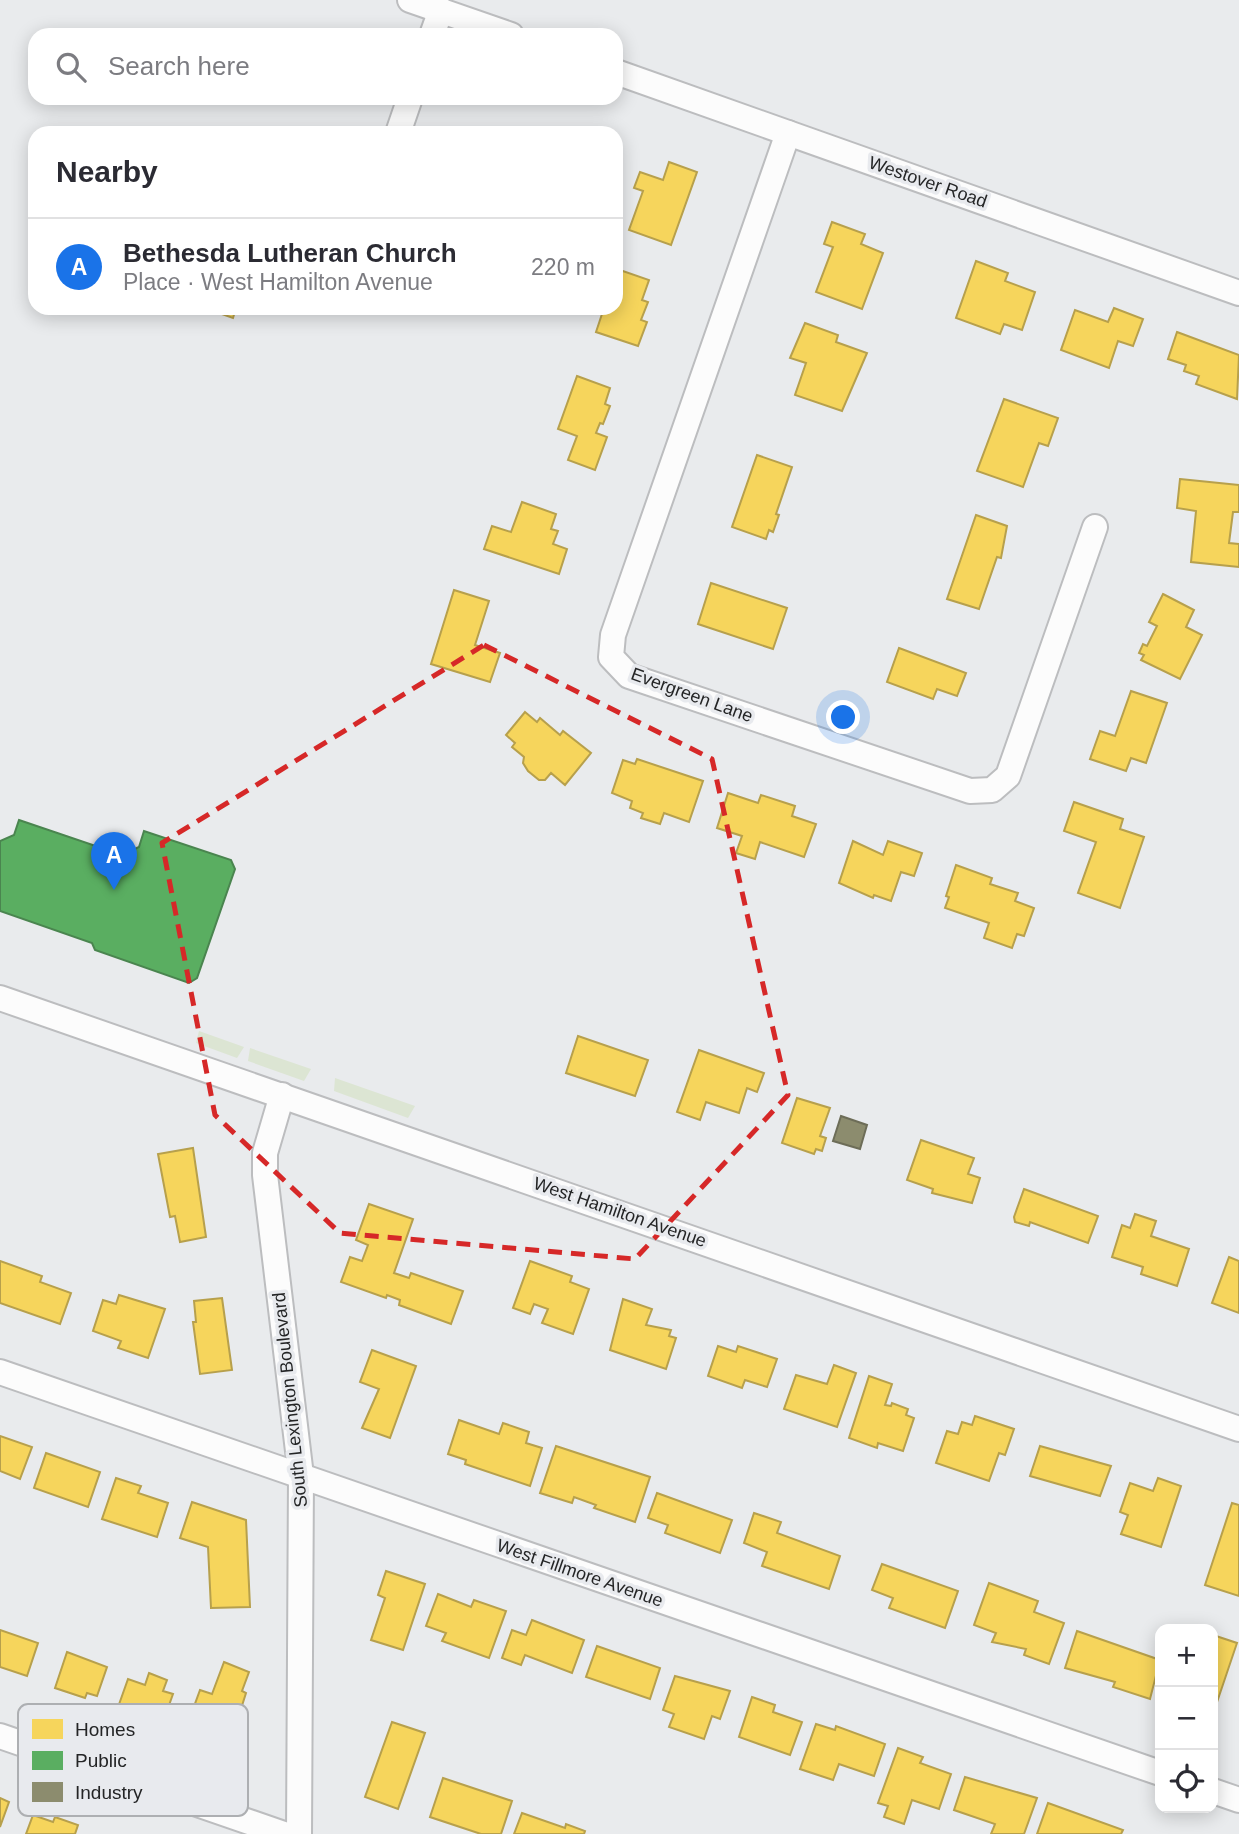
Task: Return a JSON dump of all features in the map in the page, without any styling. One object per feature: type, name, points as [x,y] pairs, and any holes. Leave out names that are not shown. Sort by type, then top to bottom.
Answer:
[{"type":"street","points":[[410,0],[491,28]]},
{"type":"street","points":[[434,28],[440,10]]},
{"type":"street","name":"Westover Road","points":[[623,74],[1239,293]]},
{"type":"street","points":[[400,126],[408,105]]},
{"type":"street","name":"Evergreen Lane","points":[[788,133],[613,635],[611,657],[629,676],[970,791],[992,790],[1008,776],[1096,527]]},
{"type":"street","name":"West Hamilton Avenue","points":[[0,998],[1239,1429]]},
{"type":"street","name":"South Lexington Boulevard","points":[[282,1095],[265,1153],[265,1175],[301,1476],[299,1834]]},
{"type":"street","name":"West Fillmore Avenue","points":[[0,1372],[1155,1771]]},
{"type":"street","points":[[0,1736],[18,1742]]},
{"type":"street","points":[[1218,1793],[1239,1800]]},
{"type":"street","points":[[232,1816],[284,1834]]},
{"type":"highlighted area","points":[[484,645],[712,759],[788,1095],[635,1259],[340,1233],[215,1115],[162,843]]},
{"type":"green space","points":[[199,1031],[244,1047],[237,1058],[196,1043]]},
{"type":"green space","points":[[250,1048],[311,1069],[304,1081],[248,1061]]},
{"type":"green space","points":[[335,1078],[415,1106],[408,1118],[334,1091]]},
{"type":"building: Homes","points":[[669,162],[697,172],[671,245],[629,230],[643,191],[634,188],[640,172],[663,180]]},
{"type":"building: Homes","points":[[832,222],[865,234],[861,244],[883,253],[862,309],[816,292],[833,247],[824,244]]},
{"type":"building: Homes","points":[[976,261],[1008,273],[1005,281],[1035,292],[1022,330],[1004,324],[1000,334],[956,318]]},
{"type":"building: Homes","points":[[623,271],[649,280],[642,300],[648,302],[641,320],[647,322],[638,346],[596,332],[602,315],[623,315]]},
{"type":"building: Homes","points":[[1114,308],[1143,319],[1133,346],[1118,341],[1109,368],[1061,350],[1075,310],[1108,322]]},
{"type":"building: Homes","points":[[805,323],[838,335],[836,342],[867,353],[842,411],[795,395],[806,363],[790,358]]},
{"type":"building: Homes","points":[[1177,332],[1239,355],[1237,399],[1196,384],[1199,376],[1184,371],[1186,365],[1168,359]]},
{"type":"building: Homes","points":[[577,376],[610,388],[605,404],[610,406],[596,433],[607,437],[595,470],[568,460],[577,436],[558,429]]},
{"type":"building: Homes","points":[[1004,399],[1058,418],[1048,446],[1039,443],[1023,487],[977,471]]},
{"type":"building: Homes","points":[[757,455],[792,467],[776,514],[779,515],[773,532],[769,530],[766,539],[732,527]]},
{"type":"building: Homes","points":[[1180,479],[1239,485],[1239,512],[1233,512],[1229,543],[1239,544],[1239,567],[1191,562],[1196,511],[1177,508]]},
{"type":"building: Homes","points":[[522,502],[556,514],[551,529],[558,531],[553,544],[567,549],[559,574],[484,549],[492,526],[511,532]]},
{"type":"building: Homes","points":[[976,515],[1007,526],[1001,558],[997,557],[979,609],[947,599]]},
{"type":"building: Homes","points":[[711,583],[787,608],[773,649],[698,624]]},
{"type":"building: Homes","points":[[454,590],[489,601],[475,645],[500,653],[490,682],[431,664]]},
{"type":"building: Homes","points":[[1163,594],[1194,610],[1186,627],[1202,635],[1180,679],[1141,660],[1144,655],[1139,653],[1143,644],[1147,646],[1157,626],[1149,622]]},
{"type":"building: Homes","points":[[899,648],[966,673],[957,696],[937,689],[933,699],[887,682]]},
{"type":"building: Homes","points":[[1131,691],[1167,703],[1146,763],[1131,758],[1126,771],[1090,759],[1100,731],[1115,736]]},
{"type":"building: Homes","points":[[525,712],[537,722],[540,718],[560,735],[563,731],[591,753],[565,785],[551,773],[545,780],[539,780],[528,771],[523,763],[524,757],[512,747],[515,743],[506,735]]},
{"type":"building: Homes","points":[[637,759],[703,781],[689,822],[664,813],[660,824],[641,818],[643,813],[630,808],[632,801],[612,793],[623,760],[635,764]]},
{"type":"building: Homes","points":[[728,793],[758,803],[761,795],[795,806],[792,816],[816,824],[804,857],[760,842],[755,859],[736,853],[742,836],[717,828]]},
{"type":"building: Homes","points":[[1074,802],[1123,819],[1120,829],[1144,837],[1120,908],[1078,893],[1096,842],[1064,831]]},
{"type":"building: Homes","points":[[853,841],[883,855],[888,841],[922,853],[914,876],[901,872],[891,901],[874,895],[873,898],[839,883]]},
{"type":"building: Homes","points":[[956,865],[992,878],[990,884],[1018,893],[1015,901],[1034,908],[1024,936],[1017,934],[1012,948],[984,938],[989,923],[945,908]]},
{"type":"building: Homes","points":[[578,1036],[648,1060],[635,1096],[566,1073]]},
{"type":"building: Homes","points":[[699,1050],[764,1073],[757,1092],[747,1088],[739,1113],[706,1102],[700,1120],[677,1112]]},
{"type":"building: Homes","points":[[797,1098],[830,1108],[820,1136],[826,1138],[822,1151],[816,1149],[814,1154],[782,1143]]},
{"type":"building: Homes","points":[[921,1140],[974,1158],[968,1174],[980,1178],[972,1203],[932,1193],[933,1189],[907,1180]]},
{"type":"building: Homes","points":[[193,1148],[206,1237],[180,1242],[175,1216],[170,1217],[158,1154]]},
{"type":"building: Homes","points":[[1024,1189],[1098,1216],[1088,1243],[1030,1222],[1029,1226],[1015,1222],[1014,1217]]},
{"type":"building: Homes","points":[[369,1204],[413,1219],[394,1273],[409,1278],[411,1273],[463,1291],[451,1324],[399,1305],[400,1300],[387,1295],[386,1298],[341,1282],[350,1257],[362,1261],[368,1245],[356,1240]]},
{"type":"building: Homes","points":[[1135,1214],[1156,1221],[1151,1236],[1189,1249],[1177,1286],[1141,1274],[1143,1267],[1112,1257],[1122,1225],[1130,1228]]},
{"type":"building: Homes","points":[[1229,1257],[1239,1261],[1239,1313],[1212,1303]]},
{"type":"building: Homes","points":[[0,1261],[42,1276],[40,1282],[71,1293],[60,1324],[0,1303]]},
{"type":"building: Homes","points":[[530,1261],[572,1276],[570,1282],[589,1289],[573,1334],[542,1323],[548,1309],[534,1304],[530,1314],[513,1308]]},
{"type":"building: Homes","points":[[119,1295],[165,1309],[148,1358],[118,1348],[121,1341],[93,1331],[103,1300],[116,1304]]},
{"type":"building: Homes","points":[[222,1298],[232,1370],[200,1374],[193,1322],[196,1322],[194,1301]]},
{"type":"building: Homes","points":[[623,1299],[652,1309],[646,1325],[671,1330],[669,1336],[676,1338],[666,1369],[610,1350]]},
{"type":"building: Homes","points":[[718,1346],[736,1352],[738,1346],[777,1359],[767,1387],[745,1380],[742,1388],[708,1376]]},
{"type":"building: Homes","points":[[372,1350],[416,1366],[390,1438],[362,1428],[379,1389],[360,1382]]},
{"type":"building: Homes","points":[[834,1365],[856,1373],[837,1427],[784,1409],[796,1375],[827,1384]]},
{"type":"building: Homes","points":[[869,1376],[892,1384],[885,1405],[891,1406],[892,1403],[908,1409],[906,1415],[914,1418],[903,1451],[878,1443],[877,1448],[849,1438]]},
{"type":"building: Homes","points":[[975,1416],[1014,1429],[1005,1455],[999,1453],[989,1481],[936,1463],[947,1431],[958,1434],[962,1422],[972,1425]]},
{"type":"building: Homes","points":[[459,1420],[499,1434],[503,1423],[529,1432],[526,1443],[542,1448],[530,1486],[465,1464],[466,1460],[448,1454]]},
{"type":"building: Homes","points":[[0,1436],[32,1447],[20,1479],[0,1471]]},
{"type":"building: Homes","points":[[556,1446],[650,1477],[635,1522],[594,1508],[596,1505],[574,1497],[572,1503],[540,1493]]},
{"type":"building: Homes","points":[[1040,1446],[1111,1466],[1100,1496],[1030,1476]]},
{"type":"building: Homes","points":[[46,1453],[100,1472],[88,1507],[34,1488]]},
{"type":"building: Homes","points":[[116,1478],[141,1486],[138,1493],[168,1503],[157,1537],[102,1519]]},
{"type":"building: Homes","points":[[1158,1478],[1181,1486],[1161,1547],[1121,1534],[1128,1515],[1120,1512],[1130,1483],[1153,1491]]},
{"type":"building: Homes","points":[[657,1493],[732,1520],[720,1553],[665,1533],[668,1525],[648,1518]]},
{"type":"building: Homes","points":[[192,1502],[246,1520],[250,1607],[211,1608],[208,1547],[180,1538]]},
{"type":"building: Homes","points":[[1232,1503],[1239,1505],[1239,1596],[1205,1585]]},
{"type":"building: Homes","points":[[754,1513],[781,1522],[777,1533],[840,1556],[829,1589],[762,1566],[767,1552],[744,1543]]},
{"type":"building: Homes","points":[[882,1564],[958,1591],[945,1628],[889,1608],[893,1598],[872,1590]]},
{"type":"building: Homes","points":[[386,1571],[425,1584],[403,1650],[371,1640],[385,1598],[378,1595]]},
{"type":"building: Homes","points":[[989,1583],[1038,1601],[1034,1612],[1064,1623],[1049,1664],[1024,1655],[1026,1649],[992,1642],[996,1633],[974,1625]]},
{"type":"building: Homes","points":[[438,1594],[471,1607],[474,1600],[506,1611],[489,1658],[442,1641],[446,1633],[426,1626]]},
{"type":"building: Homes","points":[[532,1620],[584,1640],[572,1673],[525,1655],[521,1665],[502,1658],[512,1630],[526,1635]]},
{"type":"building: Homes","points":[[0,1630],[38,1643],[27,1676],[0,1667]]},
{"type":"building: Homes","points":[[1077,1631],[1155,1658],[1155,1680],[1150,1699],[1113,1687],[1115,1682],[1065,1668]]},
{"type":"building: Homes","points":[[1218,1637],[1237,1643],[1218,1699]]},
{"type":"building: Homes","points":[[597,1646],[660,1668],[650,1699],[586,1677]]},
{"type":"building: Homes","points":[[67,1652],[107,1667],[97,1696],[87,1693],[85,1698],[55,1688]]},
{"type":"building: Homes","points":[[224,1662],[249,1672],[242,1691],[246,1693],[243,1704],[195,1704],[200,1690],[212,1694]]},
{"type":"building: Homes","points":[[149,1673],[167,1680],[163,1691],[173,1694],[169,1704],[119,1704],[128,1679],[145,1685]]},
{"type":"building: Homes","points":[[675,1676],[730,1691],[720,1719],[712,1716],[704,1739],[669,1727],[674,1714],[663,1710]]},
{"type":"building: Homes","points":[[752,1697],[775,1705],[773,1712],[802,1722],[790,1755],[739,1737]]},
{"type":"building: Homes","points":[[392,1722],[425,1733],[398,1809],[365,1797]]},
{"type":"building: Homes","points":[[816,1724],[835,1730],[836,1726],[885,1744],[874,1776],[839,1764],[833,1780],[800,1769]]},
{"type":"building: Homes","points":[[898,1748],[923,1757],[920,1763],[951,1774],[939,1809],[912,1800],[904,1824],[884,1817],[888,1806],[878,1803]]},
{"type":"building: Homes","points":[[965,1777],[1037,1798],[1024,1834],[991,1834],[995,1824],[954,1810]]},
{"type":"building: Homes","points":[[443,1778],[512,1801],[501,1834],[481,1834],[430,1817]]},
{"type":"building: Homes","points":[[0,1798],[9,1802],[0,1827]]},
{"type":"building: Homes","points":[[1048,1803],[1123,1830],[1121,1834],[1037,1834]]},
{"type":"building: Homes","points":[[522,1813],[565,1828],[566,1824],[585,1831],[584,1834],[514,1834]]},
{"type":"building: Homes","points":[[33,1816],[53,1822],[55,1817],[78,1825],[75,1834],[26,1834]]},
{"type":"building: Public","points":[[19,820],[122,855],[139,847],[144,831],[231,860],[235,869],[197,978],[189,983],[95,950],[92,943],[0,911],[0,841],[14,835]]},
{"type":"building: Industry","points":[[841,1116],[867,1125],[860,1149],[833,1141]]},
{"type":"place","name":"Bethesda Lutheran Church","points":[[114,890]]}]
